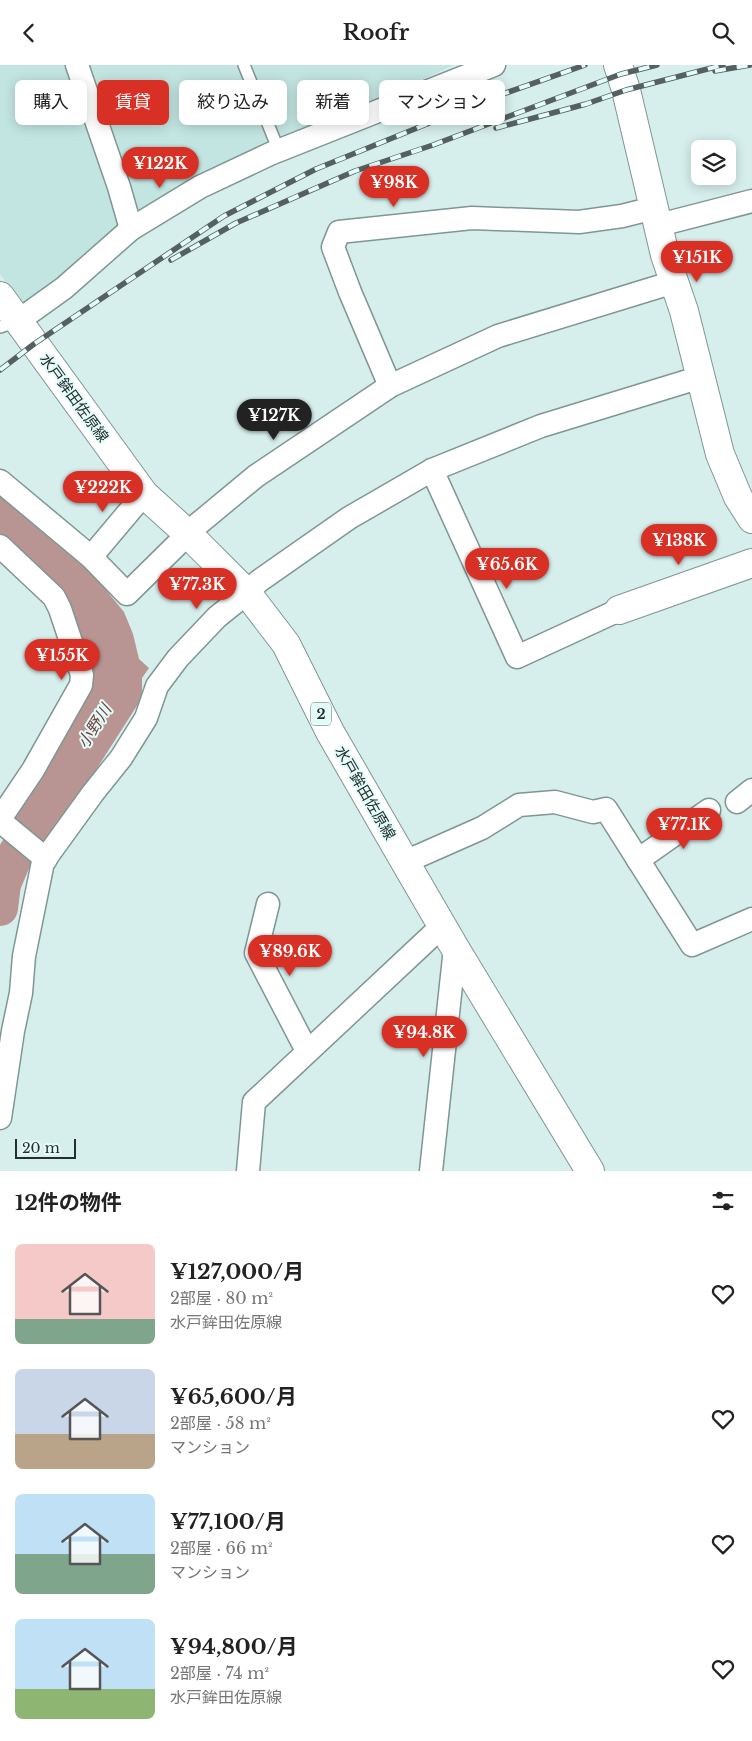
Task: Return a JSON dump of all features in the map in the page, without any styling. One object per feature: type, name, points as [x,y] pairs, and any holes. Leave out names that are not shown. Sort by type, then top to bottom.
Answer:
[{"type":"main road","points":[[618,65],[626,90],[665,255],[684,311],[720,454],[738,497],[752,519]]},
{"type":"main road","name":"水戸鉾田佐原線","points":[[0,296],[9,324],[144,493],[188,533],[248,593],[286,644],[330,732],[448,937],[590,1171]]},
{"type":"main road","points":[[619,611],[752,563]]},
{"type":"street","points":[[77,65],[119,187],[130,229]]},
{"type":"street","points":[[9,324],[64,288],[130,229],[200,187],[279,151],[494,65]]},
{"type":"street","points":[[390,386],[333,247],[339,232],[472,218],[579,221],[622,215],[656,216],[752,201]]},
{"type":"street","points":[[0,481],[91,557],[127,593],[188,533],[256,476],[390,386],[498,337],[674,282]]},
{"type":"street","points":[[42,856],[121,758],[146,719],[157,685],[178,658],[216,617],[248,593],[259,581],[349,518],[432,470],[541,426],[701,377]]},
{"type":"street","points":[[432,470],[517,657],[619,611]]},
{"type":"street","points":[[91,557],[144,493]]},
{"type":"street","points":[[0,546],[54,597],[60,609],[82,675],[81,685],[2,823],[42,856],[44,862],[24,957],[21,993],[13,1031],[0,1118]]},
{"type":"street","points":[[405,862],[482,828],[519,805],[556,803],[593,812],[606,809],[692,945],[752,919]]},
{"type":"street","points":[[638,860],[709,810]]},
{"type":"street","points":[[268,904],[256,953],[307,1051]]},
{"type":"street","points":[[248,1171],[254,1102],[307,1051],[448,937]]},
{"type":"street","points":[[431,1171],[448,937]]},
{"type":"lane","points":[[244,65],[279,151]]},
{"type":"shaded area","points":[[0,65],[454,65],[421,80],[379,80],[379,99],[369,103],[369,80],[297,80],[297,125],[321,125],[285,141],[93,255],[22,304],[0,274]]},
{"type":"water","points":[[0,491],[88,568],[124,612],[133,634],[139,659],[149,668],[142,678],[140,701],[85,787],[43,847],[13,821],[44,775],[88,695],[55,584],[0,533]]},
{"type":"waterway","name":"小野川","points":[[0,908],[3,884],[16,853],[44,810]]},
{"type":"railway","points":[[0,370],[34,344],[224,216],[316,169],[486,100],[585,65]]},
{"type":"railway","points":[[171,260],[236,223],[355,171],[433,145],[621,74],[657,65]]},
{"type":"railway","points":[[496,128],[586,104],[626,90],[723,65]]},
{"type":"railway","points":[[715,71],[750,65]]}]
